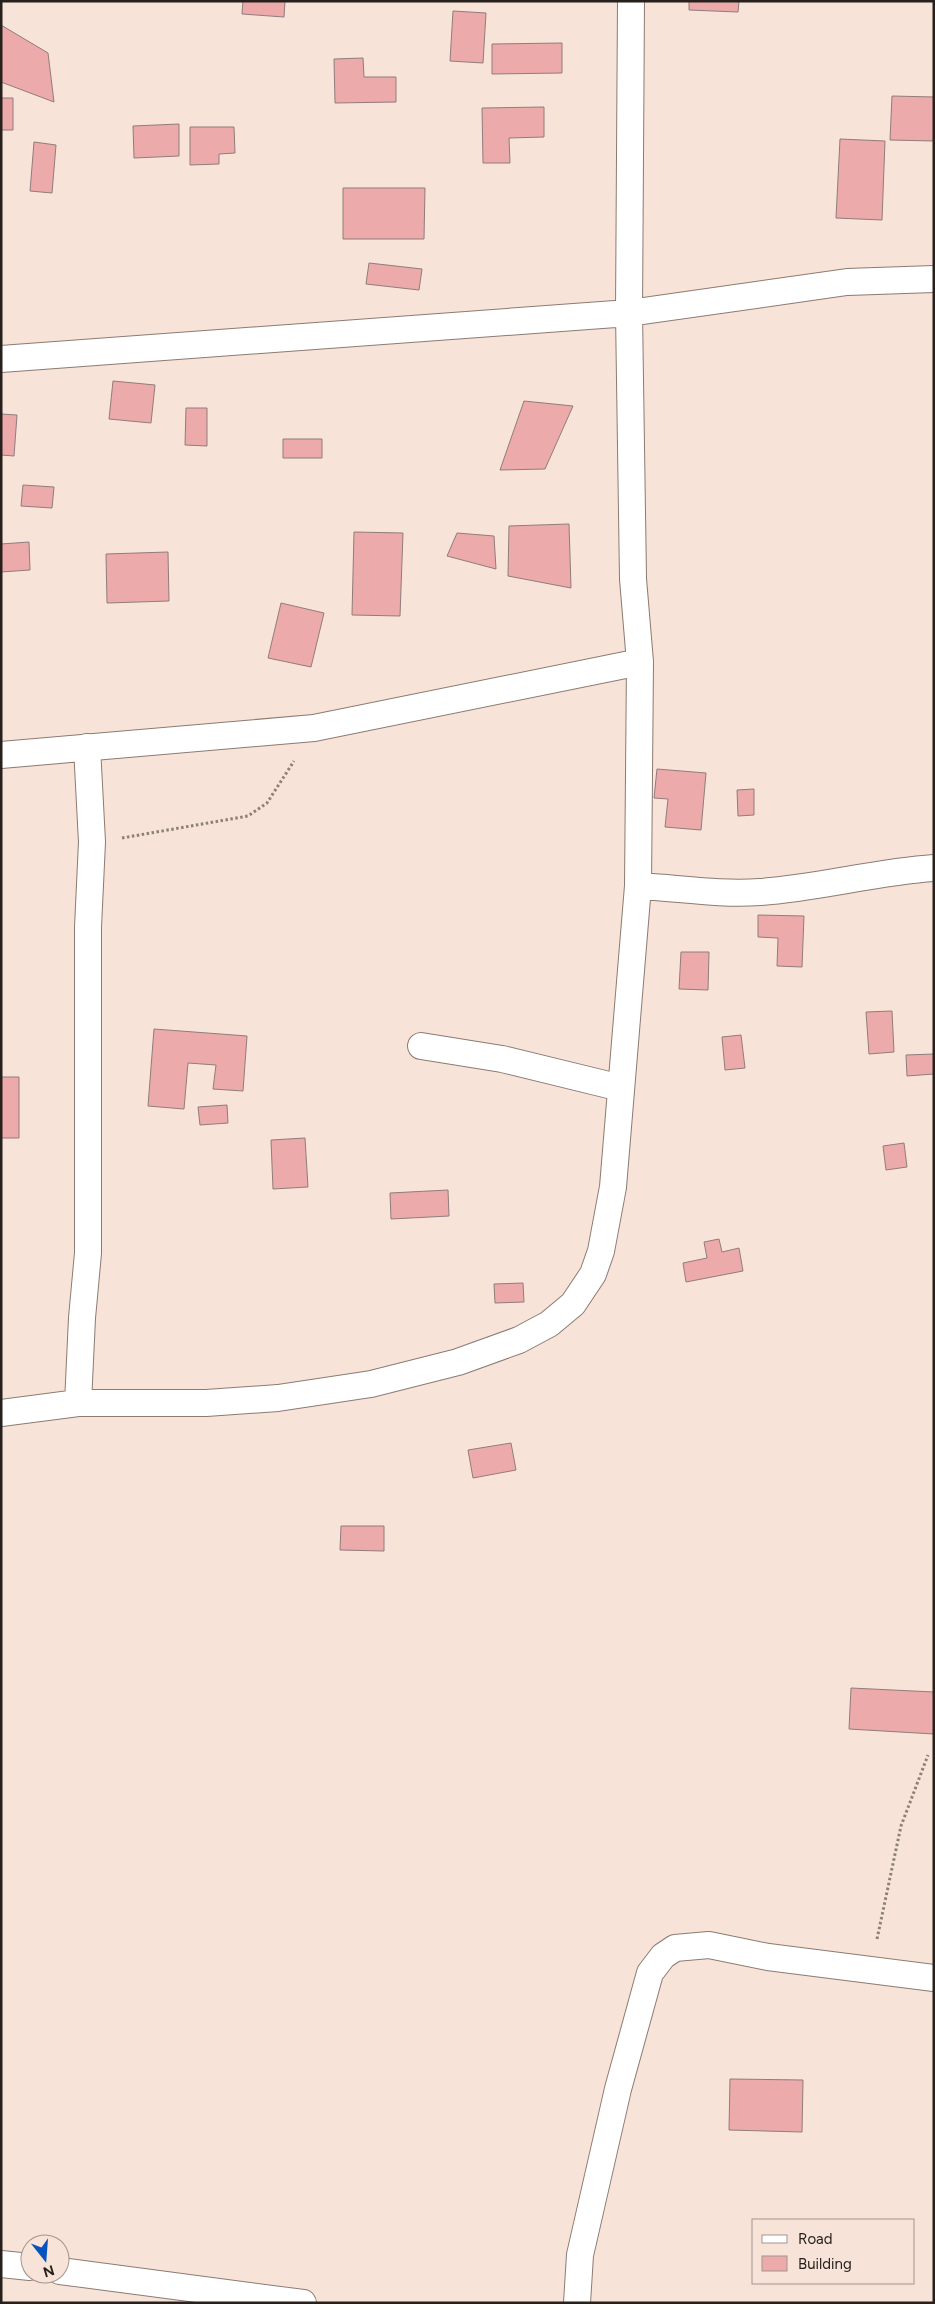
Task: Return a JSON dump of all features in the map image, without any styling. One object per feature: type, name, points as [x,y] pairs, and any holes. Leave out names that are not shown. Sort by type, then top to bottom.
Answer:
[{"type":"street","points":[[1,1412],[78,1403],[206,1403],[278,1398],[371,1384],[458,1362],[519,1340],[549,1324],[573,1304],[593,1274],[601,1251],[613,1187],[638,886],[640,662],[633,579],[629,313],[631,1]]},
{"type":"street","points":[[1,360],[629,313],[847,282],[934,279]]},
{"type":"street","points":[[1,755],[314,728],[640,662]]},
{"type":"street","points":[[78,1403],[82,1318],[88,1252],[88,927],[92,842],[86,747]]},
{"type":"street","points":[[638,886],[720,893],[760,892],[905,870],[934,868]]},
{"type":"street","points":[[421,1046],[502,1058],[621,1088]]},
{"type":"street","points":[[577,2303],[580,2254],[618,2089],[650,1973],[663,1956],[675,1948],[709,1945],[768,1957],[934,1978]]},
{"type":"street","points":[[1,2264],[20,2267]]},
{"type":"street","points":[[70,2272],[303,2303]]},
{"type":"path","points":[[92,842],[154,834],[248,816],[267,803],[280,787],[314,728]]},
{"type":"path","points":[[870,1969],[901,1826],[928,1754]]},
{"type":"building","points":[[243,1],[285,1],[284,17],[242,14]]},
{"type":"building","points":[[689,1],[739,1],[738,12],[689,10]]},
{"type":"building","points":[[453,11],[486,13],[483,63],[450,61]]},
{"type":"building","points":[[1,25],[48,53],[54,102],[1,82]]},
{"type":"building","points":[[562,43],[562,73],[492,74],[492,44]]},
{"type":"building","points":[[363,58],[364,77],[396,77],[396,102],[335,103],[334,59]]},
{"type":"building","points":[[892,96],[934,97],[934,141],[890,140]]},
{"type":"building","points":[[1,98],[13,98],[13,130],[1,130]]},
{"type":"building","points":[[544,107],[544,137],[509,138],[510,163],[483,163],[482,108]]},
{"type":"building","points":[[179,124],[179,156],[134,158],[133,126]]},
{"type":"building","points":[[190,127],[234,127],[235,153],[219,154],[219,164],[190,165]]},
{"type":"building","points":[[840,139],[885,141],[882,220],[836,218]]},
{"type":"building","points":[[34,142],[56,145],[52,193],[30,191]]},
{"type":"building","points":[[343,188],[425,188],[424,239],[343,239]]},
{"type":"building","points":[[369,263],[422,269],[419,290],[366,284]]},
{"type":"building","points":[[113,381],[155,385],[151,423],[109,419]]},
{"type":"building","points":[[524,401],[573,406],[545,469],[500,470]]},
{"type":"building","points":[[186,408],[207,408],[207,446],[185,445]]},
{"type":"building","points":[[1,414],[17,415],[14,456],[1,455]]},
{"type":"building","points":[[283,439],[322,439],[322,458],[283,458]]},
{"type":"building","points":[[23,485],[54,487],[52,508],[21,506]]},
{"type":"building","points":[[569,524],[571,588],[508,576],[509,526]]},
{"type":"building","points":[[354,532],[403,533],[400,616],[352,615]]},
{"type":"building","points":[[457,533],[494,536],[496,569],[447,556]]},
{"type":"building","points":[[29,542],[30,570],[1,572],[1,544]]},
{"type":"building","points":[[168,552],[169,601],[107,603],[106,554]]},
{"type":"building","points":[[281,603],[324,613],[311,667],[268,658]]},
{"type":"building","points":[[657,769],[706,773],[701,830],[665,827],[668,799],[654,798]]},
{"type":"building","points":[[754,789],[754,815],[738,816],[737,790]]},
{"type":"building","points":[[758,915],[804,916],[802,967],[777,966],[778,938],[758,937]]},
{"type":"building","points":[[681,952],[709,952],[708,990],[679,989]]},
{"type":"building","points":[[892,1011],[894,1052],[869,1054],[866,1012]]},
{"type":"building","points":[[154,1029],[247,1036],[243,1091],[213,1089],[216,1065],[188,1063],[184,1109],[148,1106]]},
{"type":"building","points":[[741,1035],[745,1068],[725,1070],[722,1037]]},
{"type":"building","points":[[934,1054],[934,1074],[907,1076],[906,1055]]},
{"type":"building","points":[[1,1077],[19,1077],[19,1138],[1,1138]]},
{"type":"building","points":[[227,1105],[228,1123],[200,1125],[198,1107]]},
{"type":"building","points":[[305,1138],[308,1187],[273,1189],[271,1140]]},
{"type":"building","points":[[904,1143],[907,1167],[886,1170],[883,1146]]},
{"type":"building","points":[[448,1190],[449,1216],[391,1219],[390,1193]]},
{"type":"building","points":[[719,1239],[722,1252],[739,1248],[743,1271],[686,1282],[683,1263],[707,1258],[704,1242]]},
{"type":"building","points":[[523,1283],[524,1302],[495,1303],[494,1284]]},
{"type":"building","points":[[511,1443],[516,1470],[473,1478],[468,1450]]},
{"type":"building","points":[[341,1526],[384,1526],[384,1551],[340,1550]]},
{"type":"building","points":[[851,1688],[934,1692],[934,1734],[849,1729]]},
{"type":"building","points":[[730,2079],[803,2080],[802,2132],[729,2130]]}]
